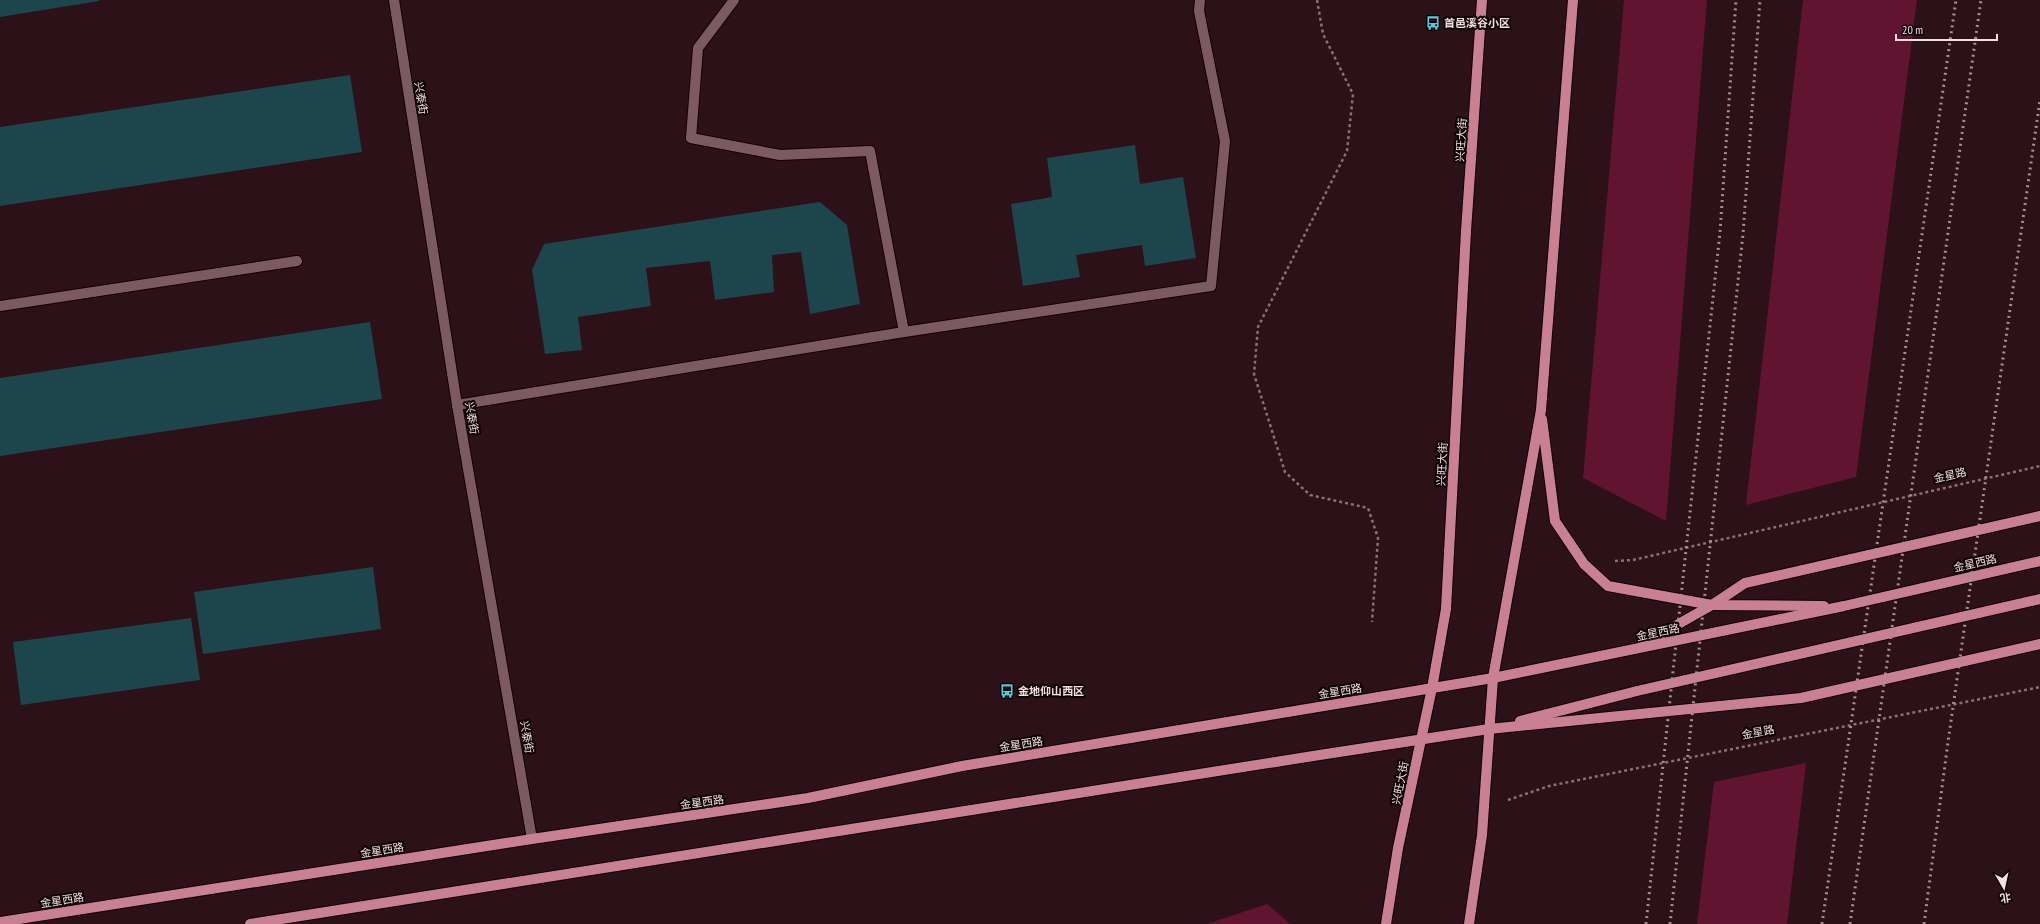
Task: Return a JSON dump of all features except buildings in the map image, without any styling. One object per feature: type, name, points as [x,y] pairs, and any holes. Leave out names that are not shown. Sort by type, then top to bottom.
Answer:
[{"type":"main road","name":"兴旺大街","points":[[1386,924],[1398,848],[1432,688],[1446,609],[1466,231],[1482,0]]},
{"type":"main road","points":[[1469,924],[1482,835],[1494,678],[1541,410],[1573,0]]},
{"type":"main road","points":[[1541,410],[1555,521],[1584,564],[1608,586],[1712,605],[1844,606]]},
{"type":"main road","points":[[1633,649],[1712,605],[1745,583],[2040,516]]},
{"type":"main road","name":"金星西路","points":[[0,922],[532,838],[808,798],[962,766],[1494,678],[1844,606],[2040,561]]},
{"type":"main road","points":[[1489,730],[1637,691],[2040,600]]},
{"type":"main road","points":[[250,924],[1311,756],[1489,730],[1801,698],[2040,644]]},
{"type":"street","name":"兴泰街","points":[[394,0],[458,405],[532,838]]},
{"type":"street","points":[[734,0],[698,48],[691,138],[780,155],[870,151],[904,332]]},
{"type":"street","points":[[458,405],[904,332],[1211,286],[1225,141],[1199,11],[1200,0]]},
{"type":"street","points":[[0,306],[297,261]]},
{"type":"path","points":[[1317,0],[1323,34],[1353,94],[1347,151],[1258,327],[1254,374],[1285,472],[1310,495],[1368,508],[1378,538],[1372,622]]},
{"type":"path","name":"金星路","points":[[1584,564],[1633,560],[2040,466]]},
{"type":"path","name":"金星路","points":[[1483,809],[1549,786],[2040,686]]},
{"type":"shaded area","points":[[1624,0],[1707,0],[1666,521],[1583,478]]},
{"type":"shaded area","points":[[1803,0],[1917,0],[1856,477],[1746,505]]},
{"type":"shaded area","points":[[1806,763],[1787,924],[1697,924],[1714,782]]},
{"type":"shaded area","points":[[1267,904],[1290,924],[1207,924]]},
{"type":"railway","points":[[1646,924],[1720,232],[1736,0]]},
{"type":"railway","points":[[1670,924],[1743,234],[1760,0]]},
{"type":"railway","points":[[1822,924],[1956,0]]},
{"type":"railway","points":[[1850,924],[1981,0]]},
{"type":"railway","points":[[1924,924],[1948,742],[2040,100]]},
{"type":"place","name":"首邑溪谷小区","points":[[1433,23]]},
{"type":"place","name":"金地仰山西区","points":[[1007,691]]}]
